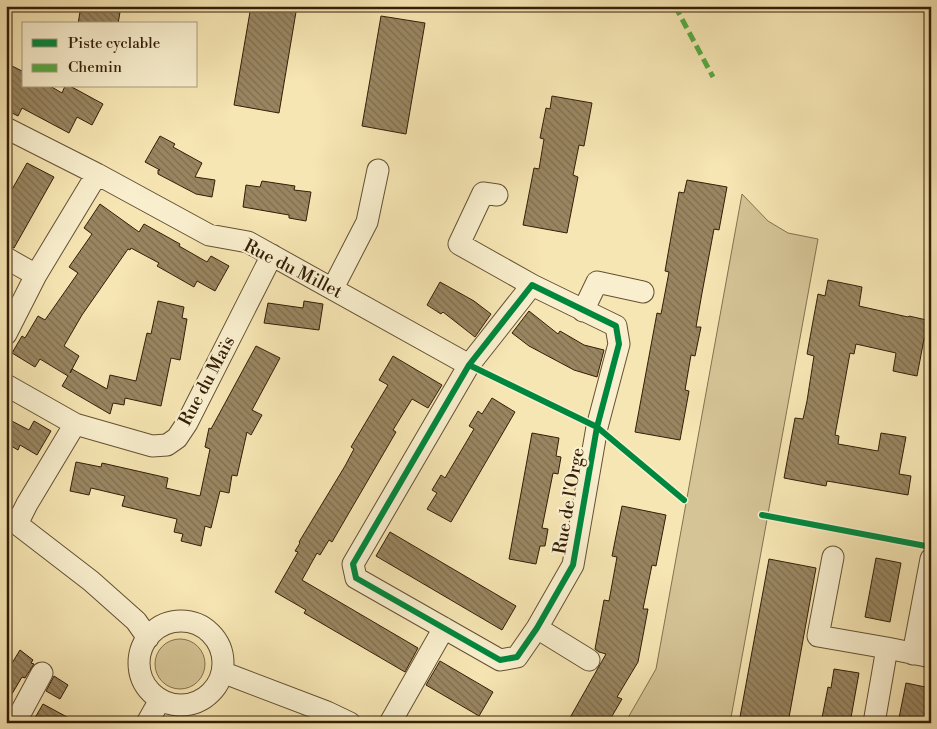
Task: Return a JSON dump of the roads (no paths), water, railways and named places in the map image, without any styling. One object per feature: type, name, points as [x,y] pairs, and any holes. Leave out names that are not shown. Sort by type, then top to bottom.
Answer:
[{"type":"street","name":"Rue du Millet","points":[[6,128],[97,174],[209,235],[248,242],[470,364]]},
{"type":"street","points":[[333,288],[367,222],[378,170]]},
{"type":"street","points":[[6,334],[36,275],[97,174]]},
{"type":"street","points":[[497,195],[483,193],[459,244],[532,285]]},
{"type":"street","name":"Rue du Maïs","points":[[6,385],[75,424],[152,446],[167,445],[177,438],[187,423],[272,255]]},
{"type":"street","points":[[6,258],[36,275]]},
{"type":"street","points":[[583,311],[597,282],[644,292]]},
{"type":"street","name":"Rue de l'Orge","points":[[532,285],[583,311],[616,326],[619,344],[597,427],[573,565],[537,628],[517,657],[500,660],[356,578],[352,564],[470,364],[532,285]]},
{"type":"street","points":[[75,424],[26,504],[12,521],[91,581],[136,621],[148,638]]},
{"type":"street","points":[[833,557],[818,636],[922,655],[931,558]]},
{"type":"street","points":[[185,622],[198,625],[210,633],[219,644],[223,658],[222,672],[218,684],[210,694],[198,702],[186,705],[173,704],[160,700],[150,691],[142,679],[141,651],[148,638],[158,629],[171,623],[185,622]]},
{"type":"street","points":[[390,723],[444,628]]},
{"type":"street","points":[[537,628],[589,660]]},
{"type":"street","points":[[874,723],[887,648]]},
{"type":"street","points":[[222,672],[327,712],[350,723]]},
{"type":"street","points":[[15,723],[42,674]]},
{"type":"street","points":[[147,723],[160,700]]}]
